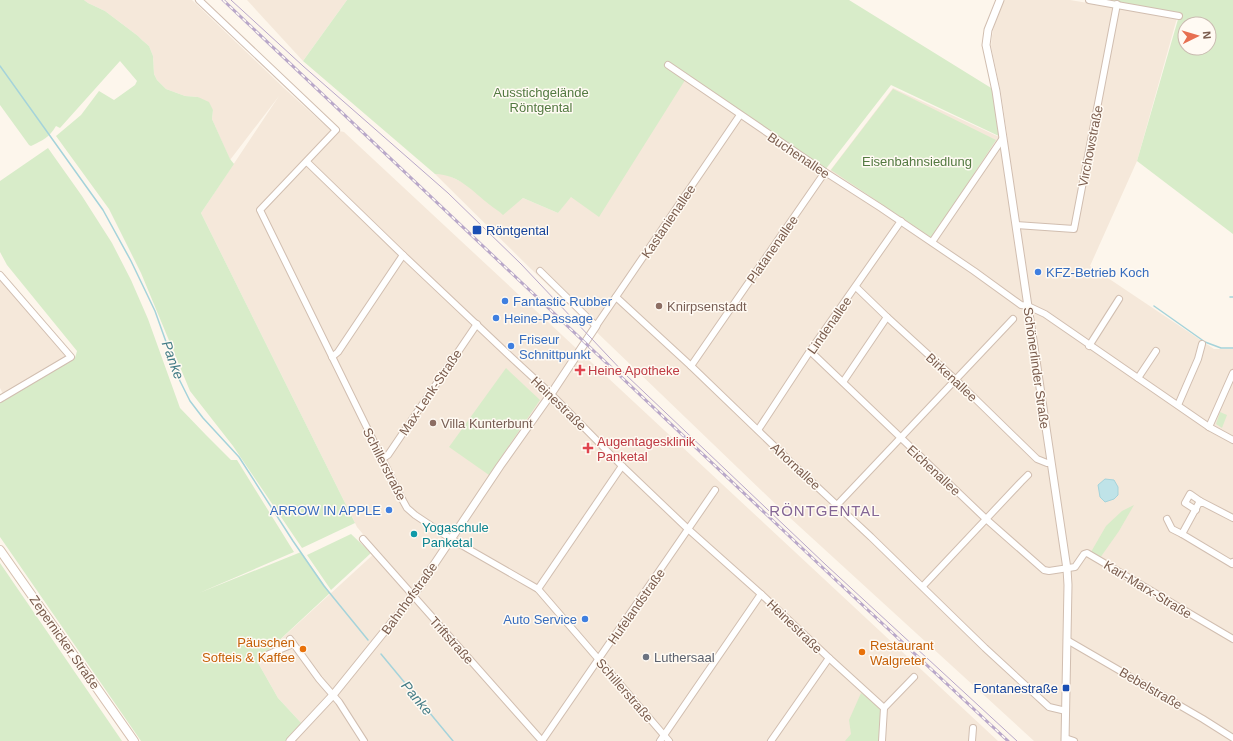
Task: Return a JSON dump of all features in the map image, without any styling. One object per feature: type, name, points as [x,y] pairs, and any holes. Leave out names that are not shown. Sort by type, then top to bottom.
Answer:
[{"type":"main road","name":"Zepernicker Straße","points":[[0,550],[132,738]]},
{"type":"street","points":[[199,0],[336,130],[307,162]]},
{"type":"street","name":"Schönerlinder Straße","points":[[1000,0],[988,30],[986,45],[996,91],[1067,569],[1065,739]]},
{"type":"street","points":[[1089,0],[1179,16]]},
{"type":"street","name":"Virchowstraße","points":[[1016,225],[1074,229],[1117,4]]},
{"type":"street","name":"Buchenallee","points":[[668,65],[740,115],[994,284],[1021,305],[1028,306],[1045,314],[1089,346],[1233,440]]},
{"type":"street","name":"Kastanienallee","points":[[596,326],[740,115]]},
{"type":"street","points":[[932,242],[1002,138]]},
{"type":"street","name":"Schillerstraße","points":[[307,162],[260,210],[407,508],[451,539],[538,589],[669,741]]},
{"type":"street","name":"Heinestraße","points":[[307,162],[403,255],[551,394],[622,466],[688,529],[762,594],[884,708]]},
{"type":"street","name":"Platanenallee","points":[[691,366],[825,172]]},
{"type":"street","name":"Lindenallee","points":[[758,430],[810,351],[901,221]]},
{"type":"street","points":[[332,357],[338,352],[403,255]]},
{"type":"street","points":[[540,270],[596,326]]},
{"type":"street","points":[[0,275],[71,357],[0,397]]},
{"type":"street","name":"Birkenallee","points":[[856,287],[956,380],[1037,459],[1051,463]]},
{"type":"street","name":"Ahornallee","points":[[616,297],[838,505],[1049,708],[1066,711]]},
{"type":"street","points":[[1089,346],[1119,299]]},
{"type":"street","points":[[842,382],[887,317]]},
{"type":"street","points":[[838,505],[1013,319]]},
{"type":"street","name":"Max-Lenk-Straße","points":[[382,459],[388,455],[477,324]]},
{"type":"street","name":"Bahnhofstraße","points":[[290,741],[333,695],[413,596],[596,326]]},
{"type":"street","points":[[1178,405],[1198,359],[1202,344]]},
{"type":"street","name":"Eichenallee","points":[[810,351],[986,519],[1044,570],[1049,572],[1067,569]]},
{"type":"street","points":[[1138,378],[1156,351]]},
{"type":"street","points":[[1210,426],[1233,373]]},
{"type":"street","points":[[538,589],[622,466]]},
{"type":"street","points":[[923,586],[1028,475]]},
{"type":"street","name":"Hufelandstraße","points":[[542,741],[715,490]]},
{"type":"street","points":[[1196,510],[1185,503],[1190,494],[1200,501],[1233,518]]},
{"type":"street","points":[[1182,534],[1200,501]]},
{"type":"street","points":[[1167,519],[1172,529],[1232,564],[1233,562]]},
{"type":"street","name":"Triftstraße","points":[[363,539],[542,741]]},
{"type":"street","name":"Karl-Marx-Straße","points":[[1067,569],[1075,567],[1084,554],[1087,553],[1233,639]]},
{"type":"street","points":[[660,741],[762,594]]},
{"type":"street","name":"Bebelstraße","points":[[1067,640],[1233,738]]},
{"type":"street","points":[[269,654],[291,641],[339,702],[364,741]]},
{"type":"street","points":[[773,740],[829,658]]},
{"type":"street","points":[[882,741],[884,708],[914,677]]},
{"type":"street","points":[[972,741],[973,728]]},
{"type":"street","points":[[1065,739],[1074,741]]},
{"type":"shaded area","points":[[84,0],[192,0],[329,129],[344,132],[998,741],[288,741],[303,725],[278,698],[257,661],[377,551],[357,527],[201,213],[279,96],[230,160],[212,119],[213,110],[198,97],[185,96],[166,89],[157,80],[154,74],[153,56],[149,46],[105,11]]},
{"type":"shaded area","points":[[247,0],[347,0],[303,61]]},
{"type":"shaded area","points":[[1004,0],[1070,0],[1177,18],[1137,161],[1090,266],[1214,349],[1233,349],[1233,741],[1034,741],[788,516],[531,269],[435,174],[445,174],[466,184],[503,214],[523,198],[558,213],[570,197],[686,79],[826,176],[893,88],[1008,141],[1001,93],[991,46],[994,26]]},
{"type":"shaded area","points":[[0,279],[67,357],[3,394],[0,388]]},
{"type":"green space","points":[[0,0],[84,0],[105,11],[149,46],[153,56],[154,74],[157,80],[166,89],[185,96],[198,97],[209,102],[213,110],[212,119],[230,159],[234,164],[201,213],[355,523],[302,548],[233,446],[190,391],[141,273],[109,209],[56,136],[81,115],[99,91],[114,100],[135,85],[137,81],[120,61],[60,128],[56,126],[45,138],[31,146],[29,145],[0,105]]},
{"type":"green space","name":"Ausstichgelände Röntgental","points":[[347,0],[849,0],[996,91],[1003,138],[891,85],[825,170],[687,77],[599,217],[571,197],[558,213],[523,198],[503,215],[459,181],[452,177],[435,174],[303,61]]},
{"type":"green space","points":[[1085,0],[1233,0],[1233,234],[1137,161],[1177,23],[1177,56],[1217,56],[1217,16],[1179,16]]},
{"type":"green space","name":"Eisenbahnsiedlung","points":[[893,89],[996,140],[932,238],[831,170]]},
{"type":"green space","points":[[48,148],[82,196],[112,243],[131,280],[148,319],[180,408],[231,460],[237,460],[294,552],[199,593],[301,552],[330,593],[257,661],[278,698],[303,725],[289,741],[141,741],[0,537],[0,403],[75,358],[77,351],[7,265],[0,252],[0,181]]},
{"type":"green space","points":[[506,368],[540,400],[489,475],[449,447]]},
{"type":"green space","points":[[1220,412],[1227,415],[1222,428],[1216,424]]},
{"type":"green space","points":[[1134,505],[1119,531],[1100,558],[1091,552],[1106,526],[1122,511]]},
{"type":"green space","points":[[351,534],[371,553],[331,590],[307,555]]},
{"type":"green space","points":[[0,563],[122,741],[0,741]]},
{"type":"green space","points":[[861,693],[882,709],[879,741],[845,741],[851,734],[849,720]]},
{"type":"water","points":[[1105,479],[1114,480],[1118,487],[1118,495],[1114,499],[1105,502],[1100,497],[1098,485]]},
{"type":"waterway","name":"Panke","points":[[0,66],[103,210],[131,261],[155,311],[180,381],[190,401],[203,418],[239,457],[324,586],[368,640]]},
{"type":"waterway","points":[[1154,306],[1205,342],[1221,348],[1233,348]]},
{"type":"waterway","name":"Panke","points":[[381,654],[453,741]]},
{"type":"tram line","points":[[231,0],[303,66],[448,193],[521,264],[626,375],[826,565],[1017,741]]},
{"type":"railway","points":[[223,0],[1008,741]]},
{"type":"place","name":"Röntgental","points":[[477,230]]},
{"type":"place","name":"KFZ-Betrieb Koch","points":[[1038,272]]},
{"type":"place","name":"Fantastic Rubber","points":[[505,301]]},
{"type":"place","name":"Knirpsenstadt","points":[[659,306]]},
{"type":"place","name":"Heine-Passage","points":[[496,318]]},
{"type":"place","name":"Friseur Schnittpunkt","points":[[511,346]]},
{"type":"place","name":"Heine Apotheke","points":[[580,370]]},
{"type":"place","name":"Villa Kunterbunt","points":[[433,423]]},
{"type":"place","name":"Augentagesklinik Panketal","points":[[588,448]]},
{"type":"place","name":"ARROW IN APPLE","points":[[389,510]]},
{"type":"place","name":"Yogaschule Panketal","points":[[414,534]]},
{"type":"place","name":"Auto Service","points":[[585,619]]},
{"type":"place","name":"Päuschen Softeis & Kaffee","points":[[303,649]]},
{"type":"place","name":"Restaurant Walgreter","points":[[862,652]]},
{"type":"place","name":"Luthersaal","points":[[646,657]]},
{"type":"place","name":"Fontanestraße","points":[[1066,688]]},
{"type":"district","name":"RÖNTGENTAL","points":[[825,511]]}]
